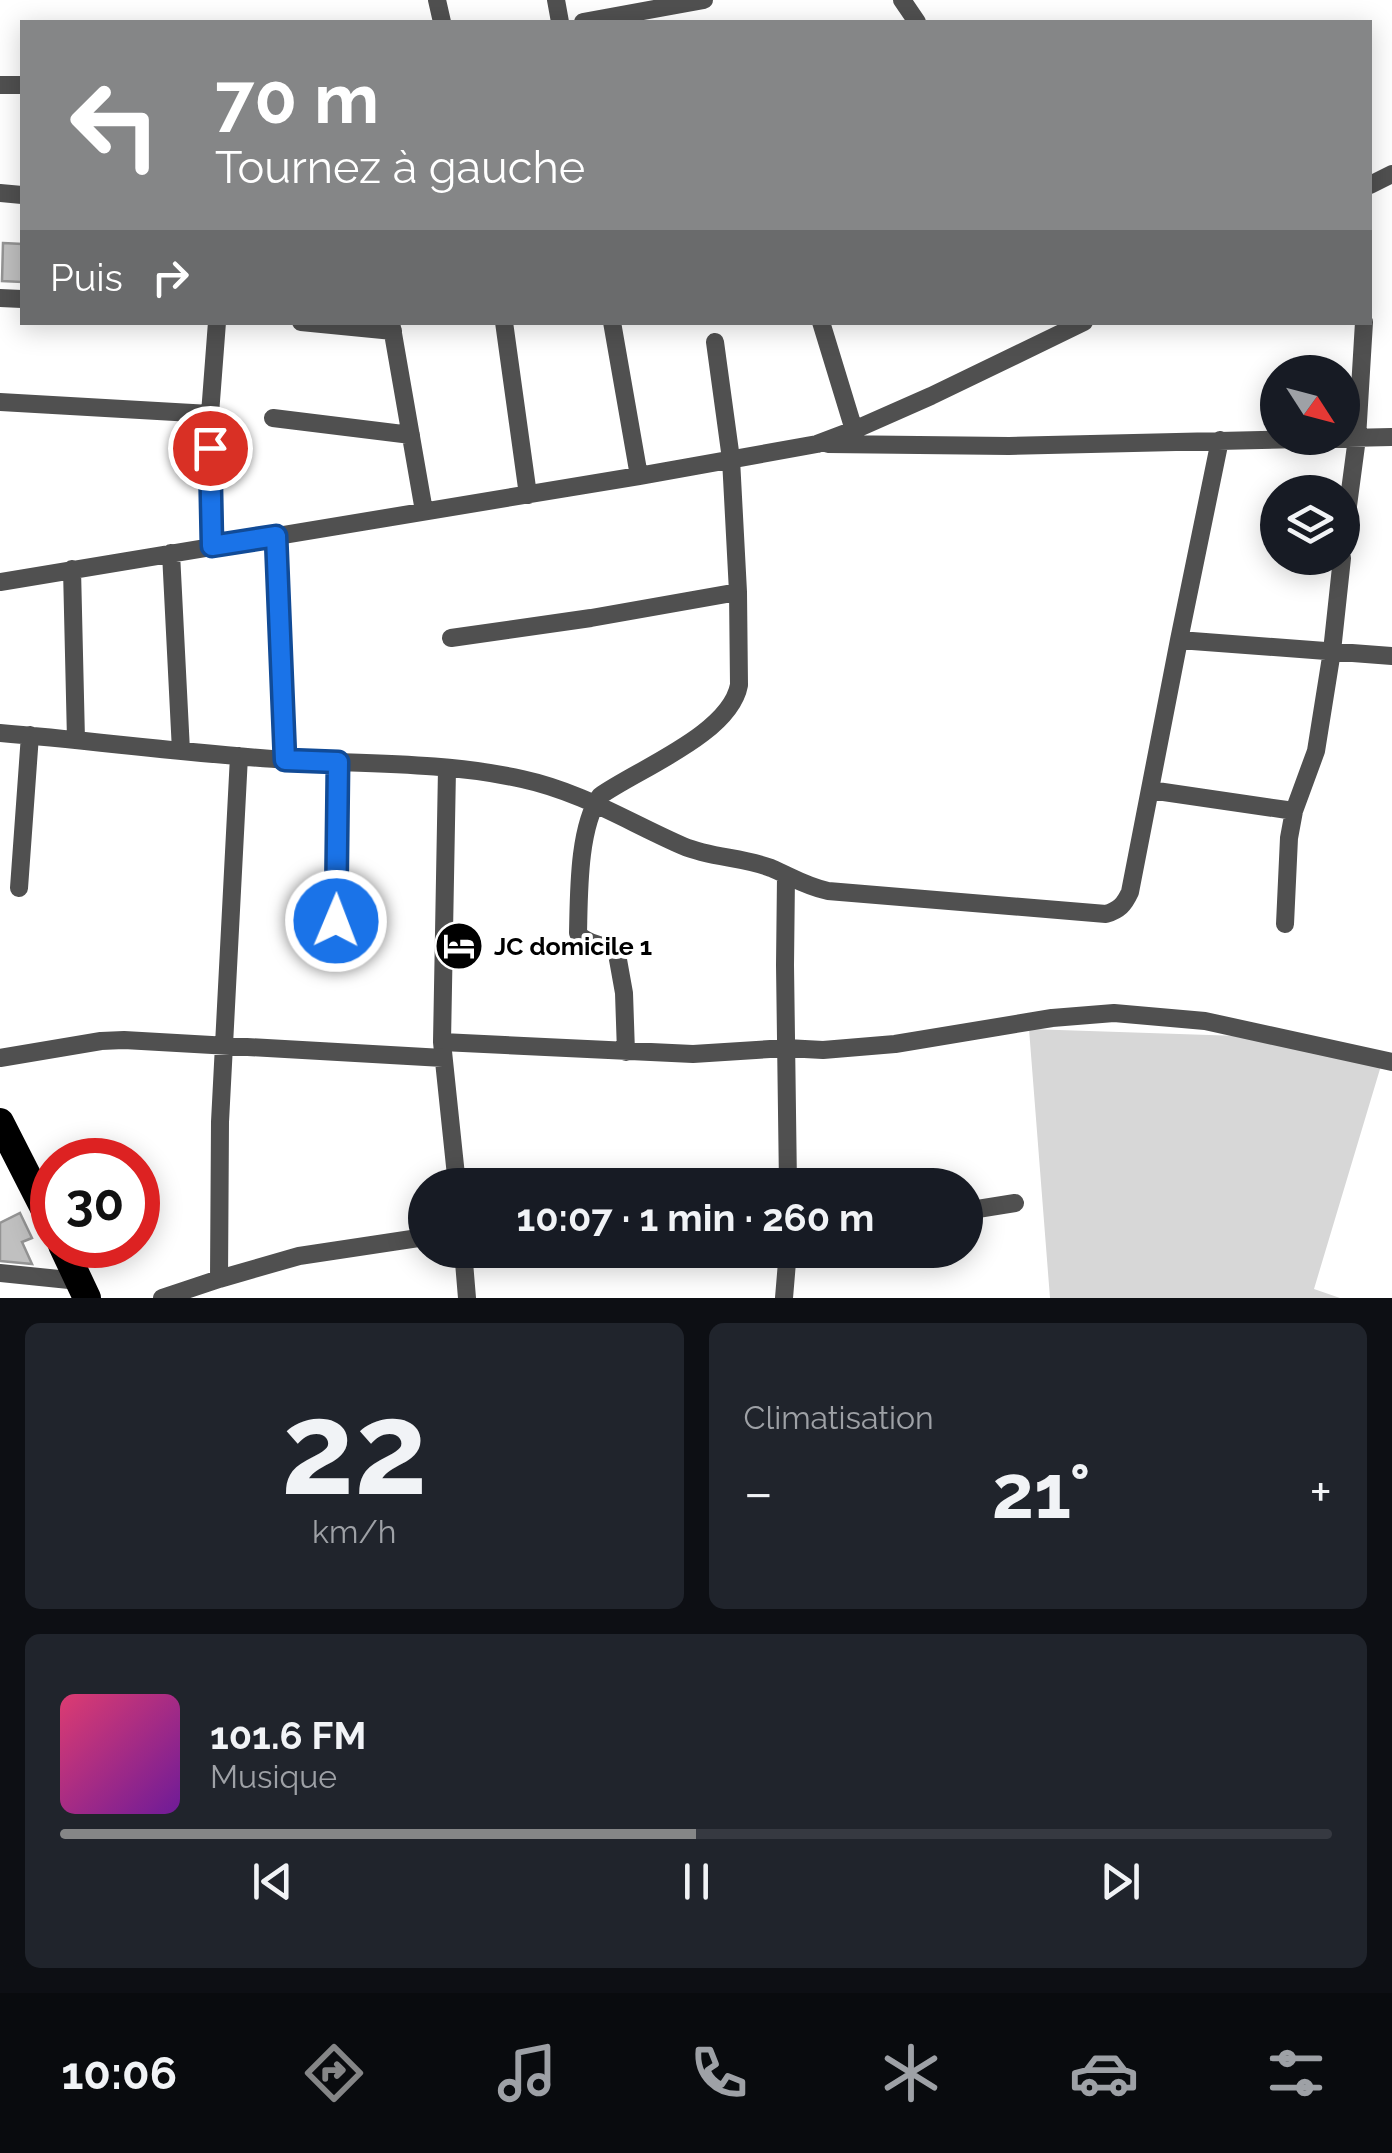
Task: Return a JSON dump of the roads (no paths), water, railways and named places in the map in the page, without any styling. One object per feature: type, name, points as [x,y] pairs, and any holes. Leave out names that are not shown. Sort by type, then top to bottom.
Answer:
[{"type":"highway","points":[[0,1122],[30,1181]]},
{"type":"street","points":[[594,20],[704,0]]},
{"type":"street","points":[[212,546],[210,414],[217,325]]},
{"type":"street","points":[[355,325],[392,327],[424,511]]},
{"type":"street","points":[[504,325],[528,495]]},
{"type":"street","points":[[613,325],[639,476]]},
{"type":"street","points":[[822,325],[854,430]]},
{"type":"street","points":[[0,582],[818,444],[1078,325]]},
{"type":"street","points":[[1360,388],[1364,325]]},
{"type":"street","points":[[626,1052],[618,954],[603,944],[581,938],[578,933],[580,866],[600,796],[687,745],[729,709],[737,697],[738,592],[732,460],[716,342]]},
{"type":"street","points":[[0,402],[210,414]]},
{"type":"street","points":[[273,418],[411,435]]},
{"type":"street","points":[[1360,438],[1392,437]]},
{"type":"street","points":[[818,444],[992,446],[1260,439]]},
{"type":"street","points":[[0,733],[519,778],[596,802],[687,848],[770,868],[807,886],[1106,914],[1118,911],[1130,892],[1220,440]]},
{"type":"street","points":[[276,536],[285,760]]},
{"type":"street","points":[[172,553],[181,751]]},
{"type":"street","points":[[72,569],[76,740]]},
{"type":"street","points":[[1285,924],[1289,838],[1294,811],[1316,751],[1340,575]]},
{"type":"street","points":[[451,638],[738,592]]},
{"type":"street","points":[[1178,640],[1392,656]]},
{"type":"street","points":[[18,888],[30,736]]},
{"type":"street","points":[[219,1279],[220,1122],[239,756]]},
{"type":"street","points":[[336,921],[338,762]]},
{"type":"street","points":[[448,769],[443,1050],[454,1168]]},
{"type":"street","points":[[1150,790],[1294,811]]},
{"type":"street","points":[[786,876],[788,1168]]},
{"type":"street","points":[[0,1058],[124,1040],[224,1046],[693,1054],[786,1048],[823,1050],[895,1044],[1052,1018],[1114,1013],[1205,1021],[1392,1062]]},
{"type":"street","points":[[983,1208],[1015,1203]]},
{"type":"street","points":[[162,1298],[299,1256],[408,1240]]},
{"type":"street","points":[[464,1268],[467,1298]]},
{"type":"street","points":[[784,1298],[786,1268]]},
{"type":"street","points":[[0,1274],[83,1290]]},
{"type":"place","name":"JC domicile 1","points":[[459,946]]}]
